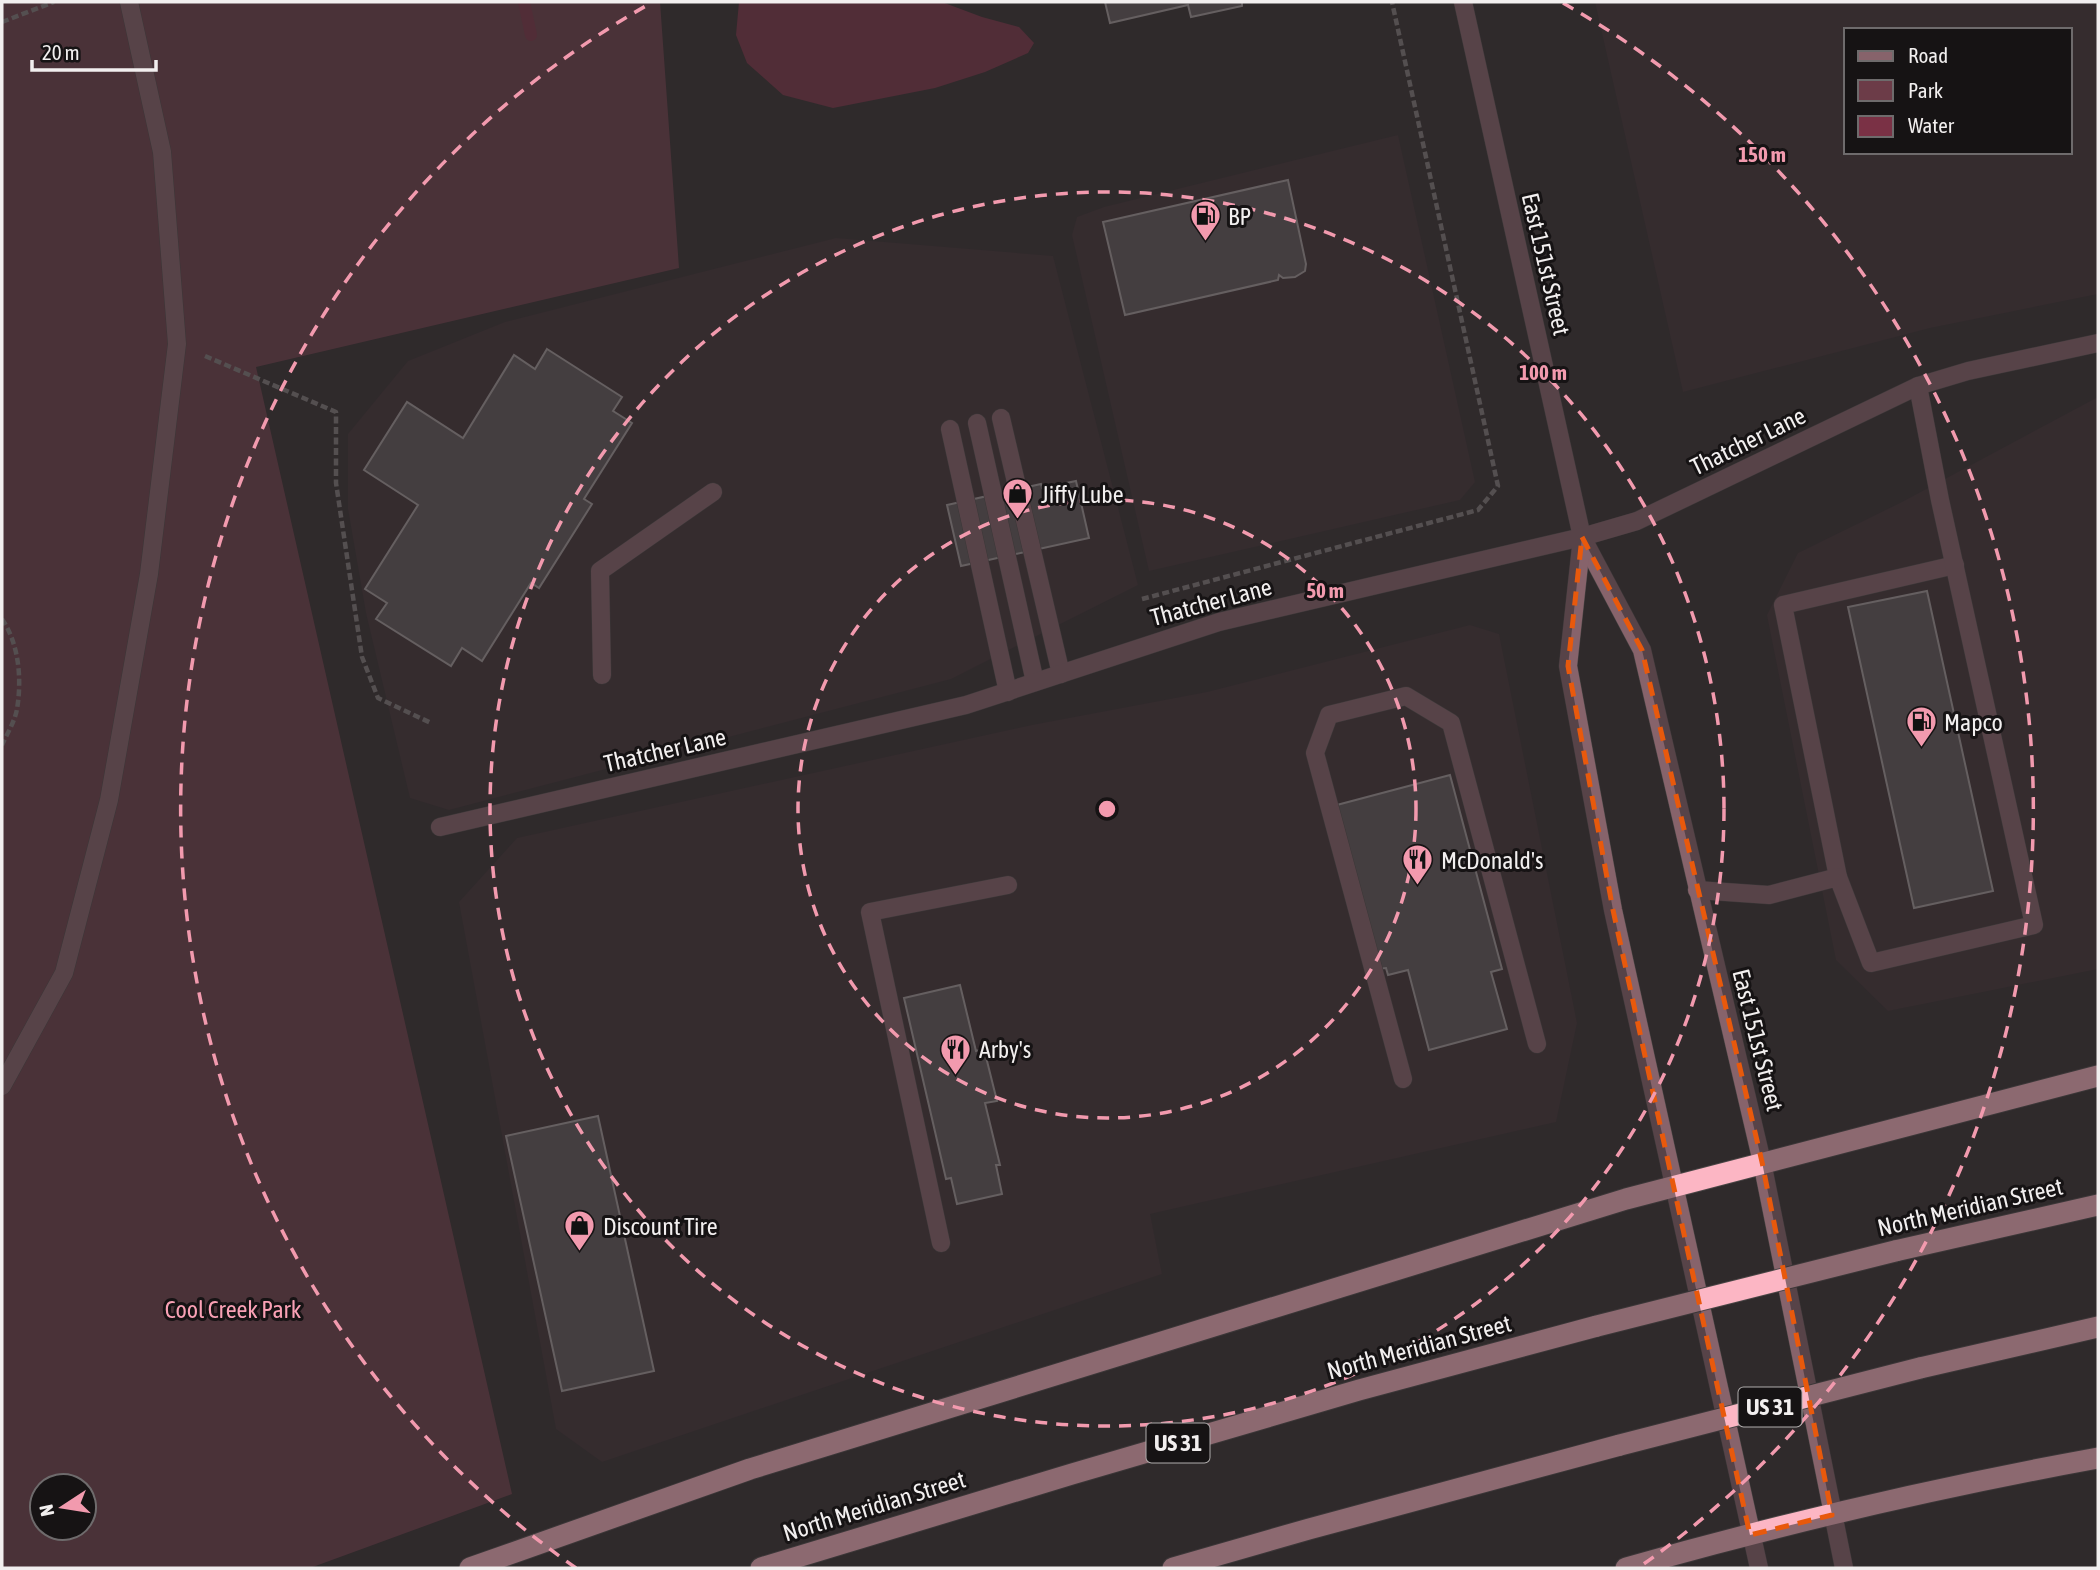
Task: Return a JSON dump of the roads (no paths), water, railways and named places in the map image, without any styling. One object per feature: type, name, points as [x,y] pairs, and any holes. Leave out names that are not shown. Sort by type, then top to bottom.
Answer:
[{"type":"highway","points":[[470,1568],[763,1465],[1675,1185],[2098,1076]]},
{"type":"highway","name":"North Meridian Street","points":[[761,1568],[1333,1397],[1597,1326],[1895,1251],[2098,1205]]},
{"type":"highway","name":"US 31","points":[[1173,1568],[1620,1445],[1920,1368],[2098,1327]]},
{"type":"highway","points":[[1626,1568],[1832,1515],[2098,1458]]},
{"type":"street","points":[[2,1086],[64,973],[109,800],[149,574],[177,344],[162,152],[129,2]]},
{"type":"street","name":"East 151st Street","points":[[1463,2],[1582,537],[1642,650],[1762,1162],[1844,1568]]},
{"type":"street","name":"Thatcher Lane","points":[[440,827],[953,708],[1219,622],[1582,537],[1637,521],[1918,386],[1968,371],[2098,343]]},
{"type":"street","points":[[1918,386],[2034,925],[1871,963],[1838,877],[1783,605],[1955,565]]},
{"type":"street","points":[[1002,418],[1061,674]]},
{"type":"street","points":[[977,423],[1035,682]]},
{"type":"street","points":[[950,429],[1008,692]]},
{"type":"street","points":[[602,675],[600,570],[713,492]]},
{"type":"street","name":"East 151st Street","points":[[1582,537],[1568,666],[1613,910],[1759,1568]]},
{"type":"street","points":[[1403,1079],[1315,753],[1329,715],[1406,696],[1451,723],[1537,1044]]},
{"type":"street","points":[[1697,890],[1769,895],[1838,877]]},
{"type":"street","points":[[941,1243],[870,912],[1007,885]]},
{"type":"water","points":[[739,2],[942,2],[1019,27],[1034,43],[1028,53],[985,72],[935,88],[833,108],[783,95],[747,63],[736,35]]},
{"type":"waterway","points":[[524,2],[531,35]]},
{"type":"place","name":"BP","points":[[1205,243]]},
{"type":"place","name":"Jiffy Lube","points":[[1018,521]]},
{"type":"place","name":"Mapco","points":[[1921,749]]},
{"type":"place","name":"McDonald's","points":[[1418,887]]},
{"type":"place","name":"Arby's","points":[[956,1076]]},
{"type":"place","name":"Discount Tire","points":[[580,1253]]},
{"type":"park label","name":"Cool Creek Park","points":[[233,1309]]}]
